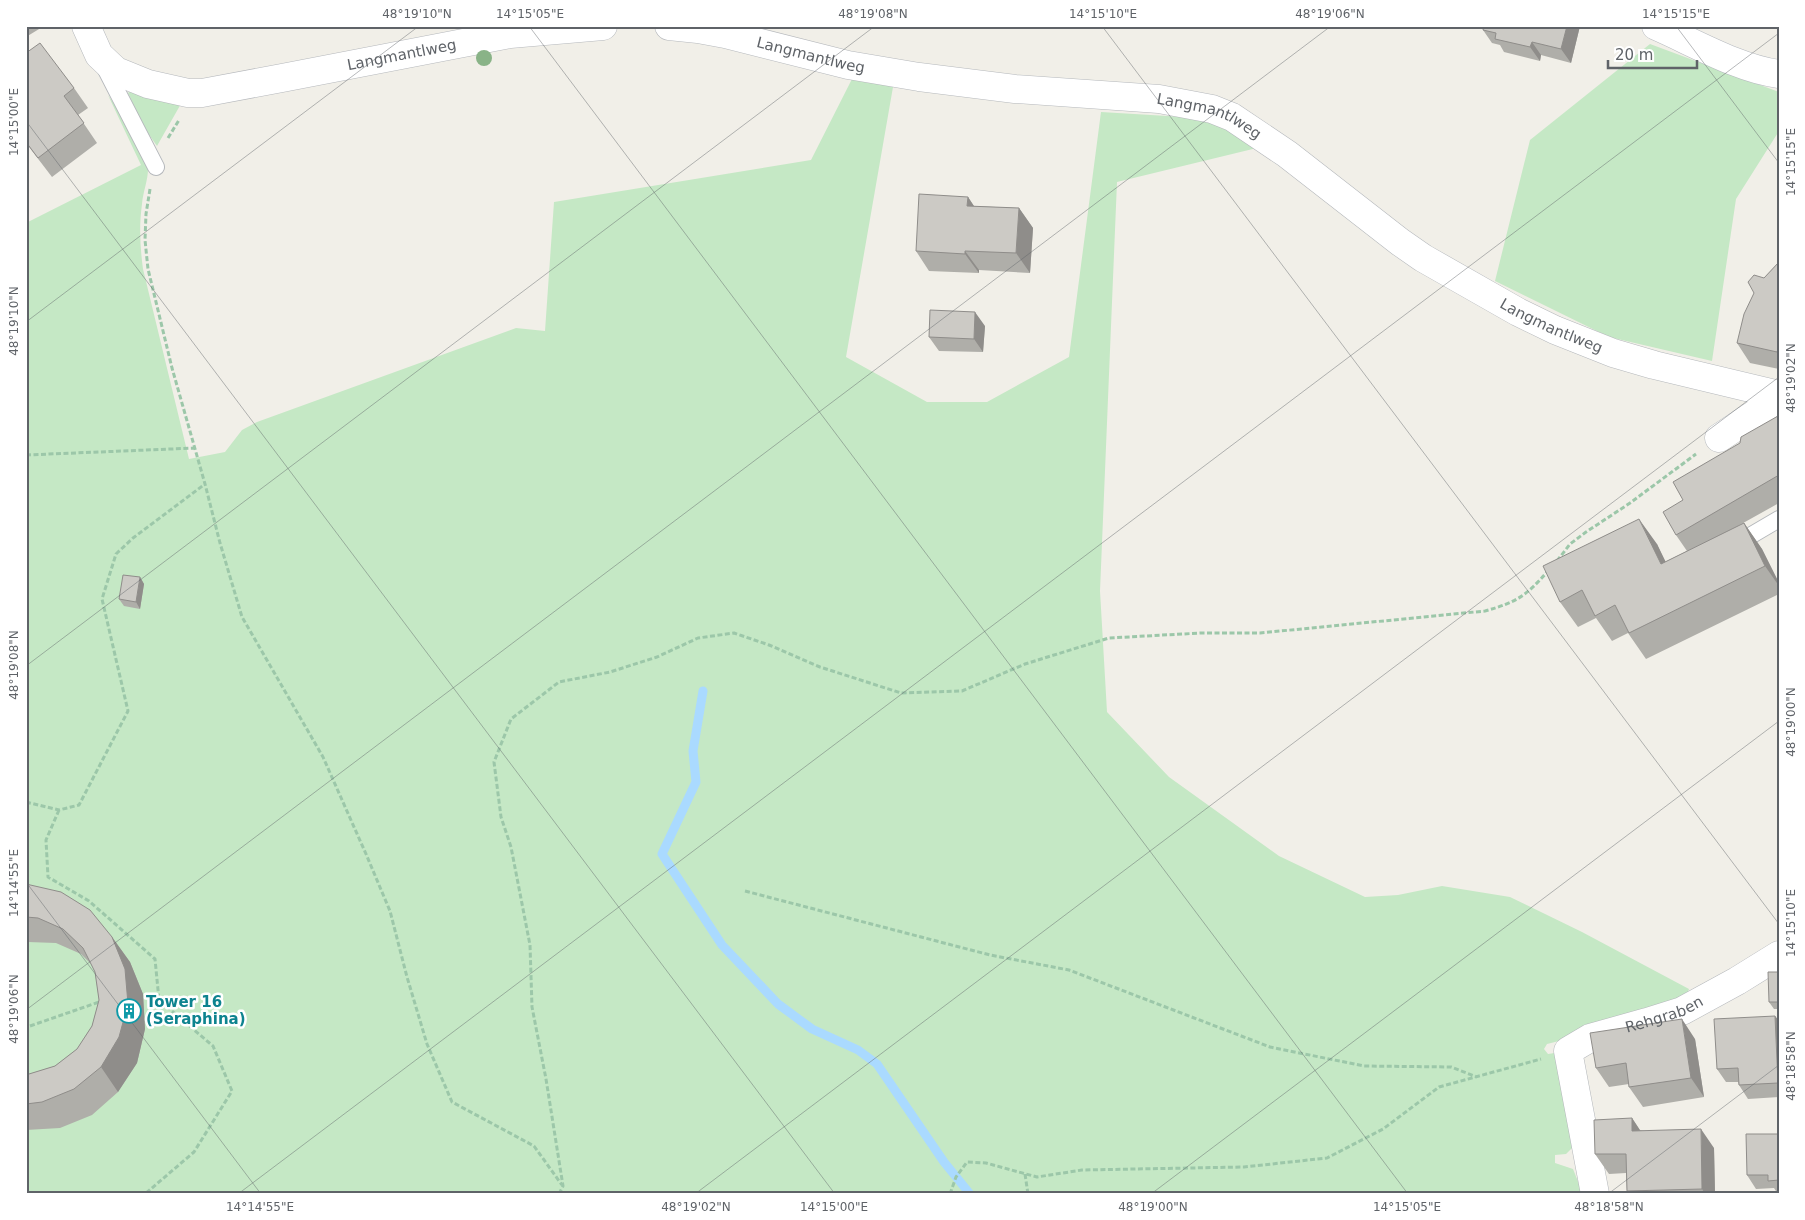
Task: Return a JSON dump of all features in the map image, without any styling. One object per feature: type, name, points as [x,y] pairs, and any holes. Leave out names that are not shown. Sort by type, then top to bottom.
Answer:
[{"type":"street","name":"Langmantlweg","points":[[91,38],[110,67],[132,79],[162,88],[188,93],[202,93],[510,34],[603,26]]},
{"type":"street","name":"Langmantlweg","points":[[669,26],[698,28],[848,65],[909,76],[1015,89],[1159,99],[1212,109],[1232,117],[1287,154],[1423,258],[1555,330],[1613,353],[1779,396]]},
{"type":"street","points":[[1656,26],[1723,57],[1779,74]]},
{"type":"street","points":[[1719,438],[1779,396]]},
{"type":"street","name":"Rehgraben","points":[[1568,1051],[1590,1038],[1682,1010],[1737,981],[1779,955]]},
{"type":"street","points":[[1568,1051],[1595,1194]]},
{"type":"lane","points":[[91,38],[112,84],[141,135],[156,167]]},
{"type":"lane","points":[[1719,554],[1779,519]]},
{"type":"path","points":[[202,93],[183,114],[170,135],[156,167],[146,214],[145,240],[148,269],[172,368],[242,617],[323,757],[366,854],[390,911],[427,1044],[452,1102],[534,1146],[563,1186]]},
{"type":"path","points":[[1556,562],[1570,544],[1719,438]]},
{"type":"path","points":[[26,455],[195,448]]},
{"type":"path","points":[[26,802],[59,810],[79,805],[128,711],[102,599],[116,554],[133,538],[205,484]]},
{"type":"path","points":[[559,1194],[563,1186],[546,1079],[532,1007],[530,945],[511,847],[501,817],[494,762],[511,719],[559,682],[610,672],[657,658],[698,638],[734,633],[769,645],[820,667],[901,693],[962,690],[1026,664],[1109,638],[1202,633],[1260,633],[1485,611],[1513,602],[1524,596],[1551,568]]},
{"type":"path","points":[[59,810],[46,840],[48,877],[89,901],[155,959],[159,1000]]},
{"type":"path","points":[[745,891],[990,955],[1069,970],[1270,1047],[1364,1066],[1451,1068],[1477,1077]]},
{"type":"path","points":[[132,995],[159,1000],[213,1046],[232,1091],[194,1152],[144,1194]]},
{"type":"path","points":[[30,1026],[105,1000]]},
{"type":"path","points":[[950,1194],[956,1177],[967,1162],[986,1163],[1037,1177],[1082,1170],[1244,1167],[1327,1158],[1383,1129],[1439,1088],[1568,1051]]},
{"type":"path","points":[[1025,1174],[1028,1194]]},
{"type":"green space","points":[[1650,44],[1779,92],[1779,131],[1736,199],[1712,361],[1609,337],[1495,281],[1530,140]]},
{"type":"green space","points":[[853,77],[893,87],[846,357],[927,402],[987,402],[1069,357],[1101,112],[1217,119],[1261,147],[1117,182],[1100,591],[1107,712],[1169,777],[1279,856],[1365,897],[1398,895],[1442,886],[1510,897],[1582,932],[1689,989],[1687,995],[1575,1037],[1547,1044],[1544,1049],[1548,1054],[1561,1052],[1573,1147],[1566,1154],[1555,1155],[1555,1163],[1573,1169],[1583,1194],[26,1194],[26,223],[141,165],[108,95],[138,141],[148,169],[140,228],[143,269],[189,459],[225,452],[242,430],[257,422],[516,328],[545,331],[554,202],[811,160]]},
{"type":"green space","points":[[131,90],[182,102],[157,146],[145,129],[128,93]]},
{"type":"building","points":[[1484,26],[1567,26],[1561,49],[1532,42],[1530,47],[1495,39],[1496,33],[1483,30]]},
{"type":"building","points":[[40,43],[74,88],[64,96],[84,123],[38,158],[26,142],[26,53]]},
{"type":"building","points":[[919,194],[968,197],[967,206],[1019,208],[1016,253],[965,251],[965,254],[916,251]]},
{"type":"building","points":[[1779,262],[1779,346],[1777,352],[1737,343],[1744,314],[1754,293],[1748,282],[1754,275],[1764,278]]},
{"type":"building","points":[[930,310],[975,312],[974,339],[929,337]]},
{"type":"building","points":[[1778,416],[1779,475],[1676,535],[1663,512],[1683,500],[1673,482],[1740,443],[1741,437]]},
{"type":"building","points":[[1639,519],[1661,564],[1744,523],[1765,566],[1629,633],[1615,605],[1595,616],[1582,590],[1560,602],[1543,566]]},
{"type":"building","points":[[123,575],[140,577],[136,602],[119,599]]},
{"type":"building","points":[[26,884],[61,892],[90,910],[112,937],[125,969],[128,1004],[119,1037],[101,1067],[74,1089],[42,1102],[26,1104],[26,1074],[55,1066],[77,1049],[92,1026],[99,1000],[95,972],[83,948],[63,929],[38,918],[26,917]]},
{"type":"building","points":[[1768,972],[1779,972],[1779,1002],[1769,1002]]},
{"type":"building","points":[[1775,1016],[1778,1083],[1739,1085],[1738,1068],[1717,1069],[1714,1019]]},
{"type":"building","points":[[1682,1019],[1691,1078],[1629,1087],[1626,1063],[1596,1068],[1590,1033]]},
{"type":"building","points":[[1632,1118],[1632,1131],[1701,1129],[1702,1189],[1627,1191],[1626,1154],[1595,1154],[1594,1120]]},
{"type":"building","points":[[1746,1134],[1779,1134],[1779,1180],[1768,1181],[1768,1175],[1747,1175]]},
{"type":"waterway","points":[[703,691],[693,751],[696,782],[662,854],[722,945],[778,1004],[812,1029],[858,1050],[877,1064],[944,1162],[970,1194]]},
{"type":"place","name":"Tower 16 (Seraphina)","points":[[129,1011]]}]
